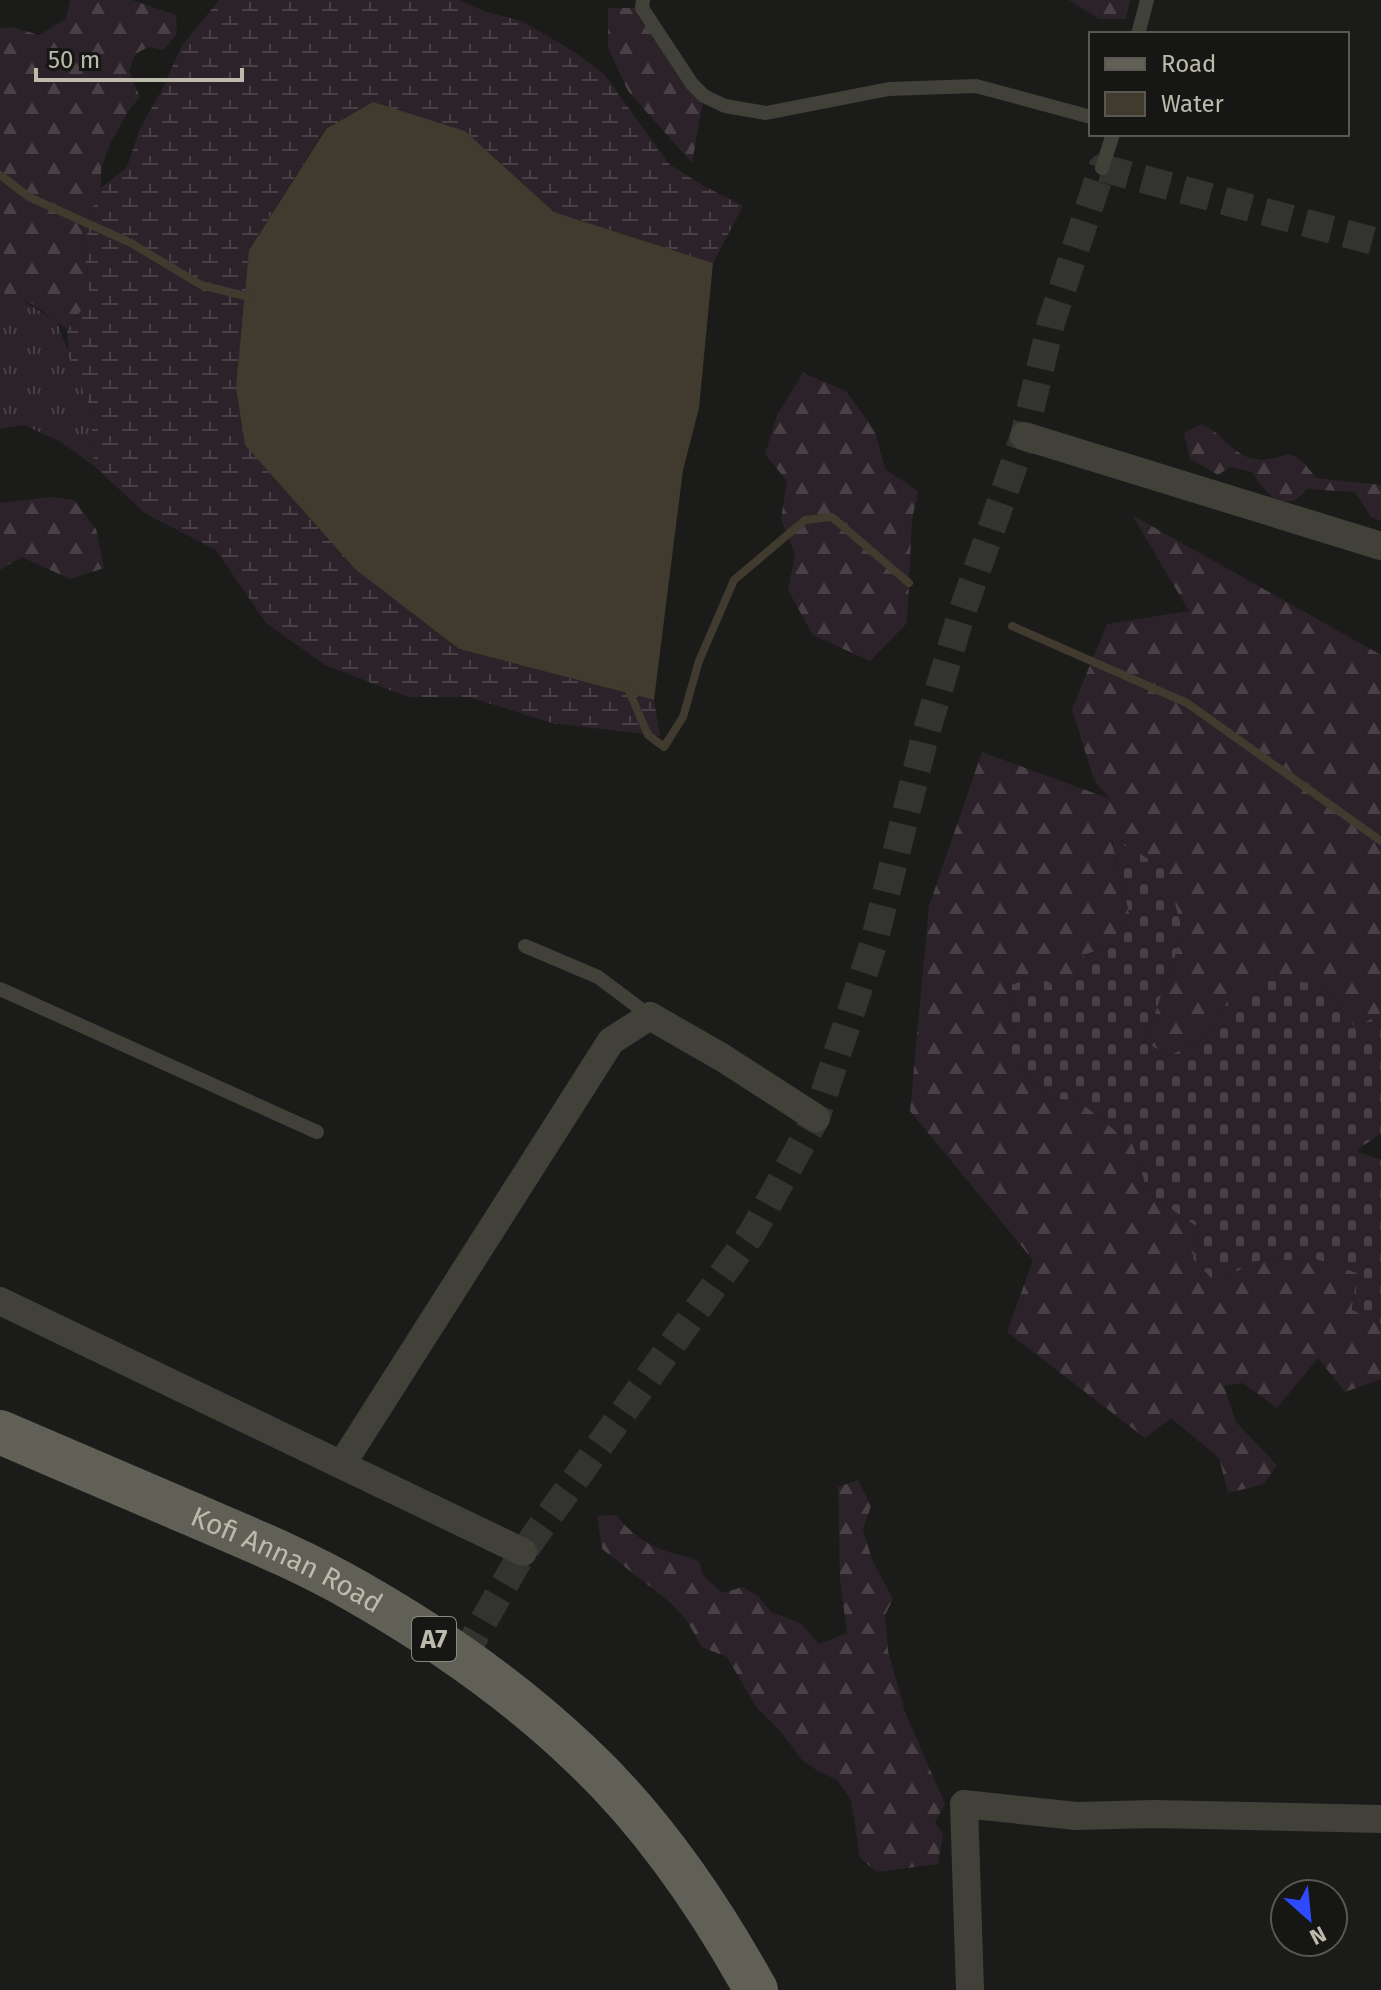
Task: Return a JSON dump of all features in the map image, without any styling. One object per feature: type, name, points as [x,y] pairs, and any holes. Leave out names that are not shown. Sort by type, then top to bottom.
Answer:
[{"type":"main road","name":"Kofi Annan Road","points":[[0,1432],[253,1540],[352,1589],[463,1657],[581,1754],[654,1835],[697,1894],[756,1990]]},
{"type":"street","points":[[1024,436],[1381,546]]},
{"type":"street","points":[[342,1464],[611,1041],[650,1016],[816,1118]]},
{"type":"street","points":[[0,1301],[523,1552]]},
{"type":"street","points":[[970,1990],[964,1804],[1076,1816],[1228,1815],[1381,1819]]},
{"type":"lane","points":[[643,0],[642,8],[692,84],[704,96],[725,106],[766,113],[889,89],[976,86],[1089,116]]},
{"type":"lane","points":[[1139,32],[1147,0]]},
{"type":"lane","points":[[1102,168],[1112,136]]},
{"type":"lane","points":[[525,946],[598,977],[650,1016]]},
{"type":"lane","points":[[0,989],[317,1132]]},
{"type":"green space","points":[[70,0],[132,0],[176,15],[177,33],[164,50],[148,47],[135,54],[129,72],[140,97],[110,144],[101,169],[101,188],[92,209],[84,249],[90,299],[67,329],[32,304],[5,294],[0,287],[0,28],[12,27],[39,35],[66,19]]},
{"type":"green space","points":[[219,0],[459,0],[486,12],[522,21],[576,53],[604,74],[669,164],[743,206],[713,263],[554,212],[465,131],[325,129],[249,250],[246,445],[356,570],[459,649],[654,700],[660,736],[552,723],[469,697],[408,697],[325,665],[266,623],[216,550],[146,514],[94,466],[90,407],[69,358],[67,330],[90,299],[84,249],[92,209],[101,188],[127,167],[140,128],[163,88],[181,47]]},
{"type":"green space","points":[[1069,0],[1130,0],[1126,19],[1099,19]]},
{"type":"green space","points":[[608,8],[642,8],[704,96],[692,163],[628,91],[608,48]]},
{"type":"green space","points":[[0,287],[5,294],[22,300],[57,322],[90,407],[94,466],[61,442],[24,425],[0,429]]},
{"type":"green space","points":[[803,373],[846,391],[875,431],[885,469],[918,491],[912,520],[907,623],[870,661],[813,635],[788,590],[795,554],[781,519],[787,481],[765,454],[777,415]]},
{"type":"green space","points":[[1201,424],[1247,457],[1266,460],[1292,455],[1316,478],[1381,485],[1381,521],[1371,517],[1355,492],[1307,489],[1296,500],[1278,503],[1252,472],[1230,467],[1218,475],[1190,459],[1184,433]]},
{"type":"green space","points":[[50,497],[74,500],[96,529],[104,568],[70,579],[22,557],[0,570],[0,503]]},
{"type":"green space","points":[[1132,515],[1381,655],[1381,1013],[1355,1028],[1322,983],[1229,999],[1205,1038],[1169,1056],[1145,1042],[1183,933],[1111,838],[1130,917],[1107,947],[1084,955],[1067,997],[1039,975],[1008,986],[1011,1057],[1051,1098],[1079,1101],[1133,1145],[1148,1193],[1196,1226],[1193,1259],[1216,1283],[1255,1261],[1316,1259],[1358,1273],[1352,1309],[1381,1324],[1381,1379],[1345,1392],[1318,1358],[1277,1408],[1243,1383],[1224,1386],[1236,1422],[1277,1465],[1264,1484],[1228,1493],[1219,1458],[1171,1418],[1145,1438],[1007,1332],[1033,1260],[910,1111],[929,906],[982,752],[1110,799],[1094,780],[1072,709],[1107,624],[1189,611]]},
{"type":"green space","points":[[1111,836],[1166,870],[1183,933],[1145,1042],[1169,1056],[1205,1038],[1229,999],[1268,981],[1322,983],[1355,1028],[1381,1013],[1381,1133],[1356,1151],[1381,1160],[1381,1324],[1352,1310],[1357,1273],[1316,1259],[1255,1261],[1216,1283],[1193,1259],[1196,1226],[1148,1193],[1133,1145],[1079,1101],[1051,1098],[1011,1057],[1008,986],[1039,975],[1067,996],[1084,955],[1107,947],[1130,917]]},
{"type":"green space","points":[[858,1480],[871,1506],[863,1529],[872,1560],[893,1599],[885,1615],[888,1651],[905,1712],[945,1804],[935,1822],[943,1834],[938,1864],[877,1872],[860,1858],[851,1800],[837,1780],[802,1760],[781,1732],[757,1708],[727,1657],[702,1647],[687,1621],[671,1603],[602,1549],[597,1516],[616,1515],[646,1542],[699,1562],[703,1575],[722,1593],[743,1587],[759,1597],[771,1612],[800,1623],[819,1644],[847,1633],[840,1579],[838,1487]]},
{"type":"water","points":[[373,102],[465,131],[554,212],[713,263],[699,408],[683,470],[654,700],[459,649],[356,570],[245,445],[236,387],[249,250],[326,129]]},
{"type":"waterway","points":[[0,175],[29,197],[131,243],[201,285],[253,298]]},
{"type":"waterway","points":[[626,684],[648,735],[664,747],[683,717],[699,661],[734,580],[805,520],[832,517],[909,583]]},
{"type":"waterway","points":[[1012,626],[1187,703],[1381,841]]},
{"type":"tunnel","points":[[463,1657],[523,1552],[752,1233],[816,1118],[874,942],[924,740],[960,618],[1024,436],[1051,323],[1102,168],[1381,243]]}]
